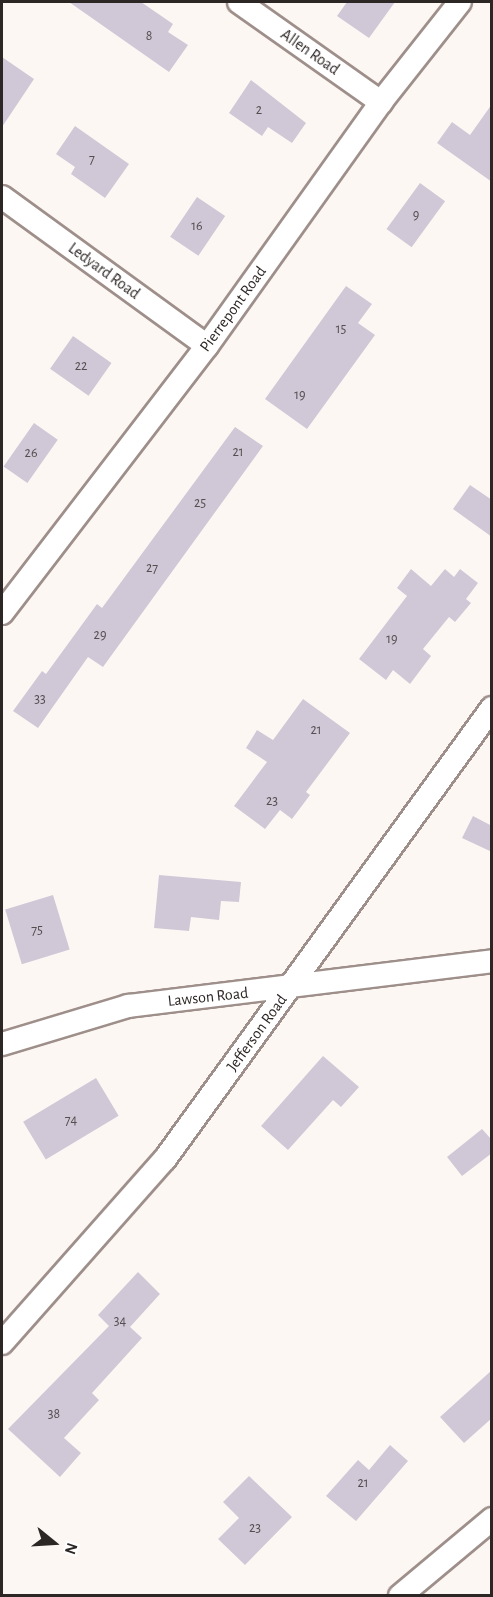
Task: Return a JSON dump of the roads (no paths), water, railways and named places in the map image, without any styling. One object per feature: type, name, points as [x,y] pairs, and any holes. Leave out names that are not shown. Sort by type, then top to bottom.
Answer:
[{"type":"street","name":"Allen Road","points":[[239,2],[381,102]]},
{"type":"street","name":"Pierrepont Road","points":[[2,613],[207,346],[381,102],[460,2]]},
{"type":"street","name":"Ledyard Road","points":[[2,196],[207,346]]},
{"type":"street","name":"Jefferson Road","points":[[2,1342],[165,1159],[492,708]]},
{"type":"street","name":"Lawson Road","points":[[2,1044],[128,1006],[290,988],[492,961]]},
{"type":"street","points":[[409,1592],[492,1519]]}]
